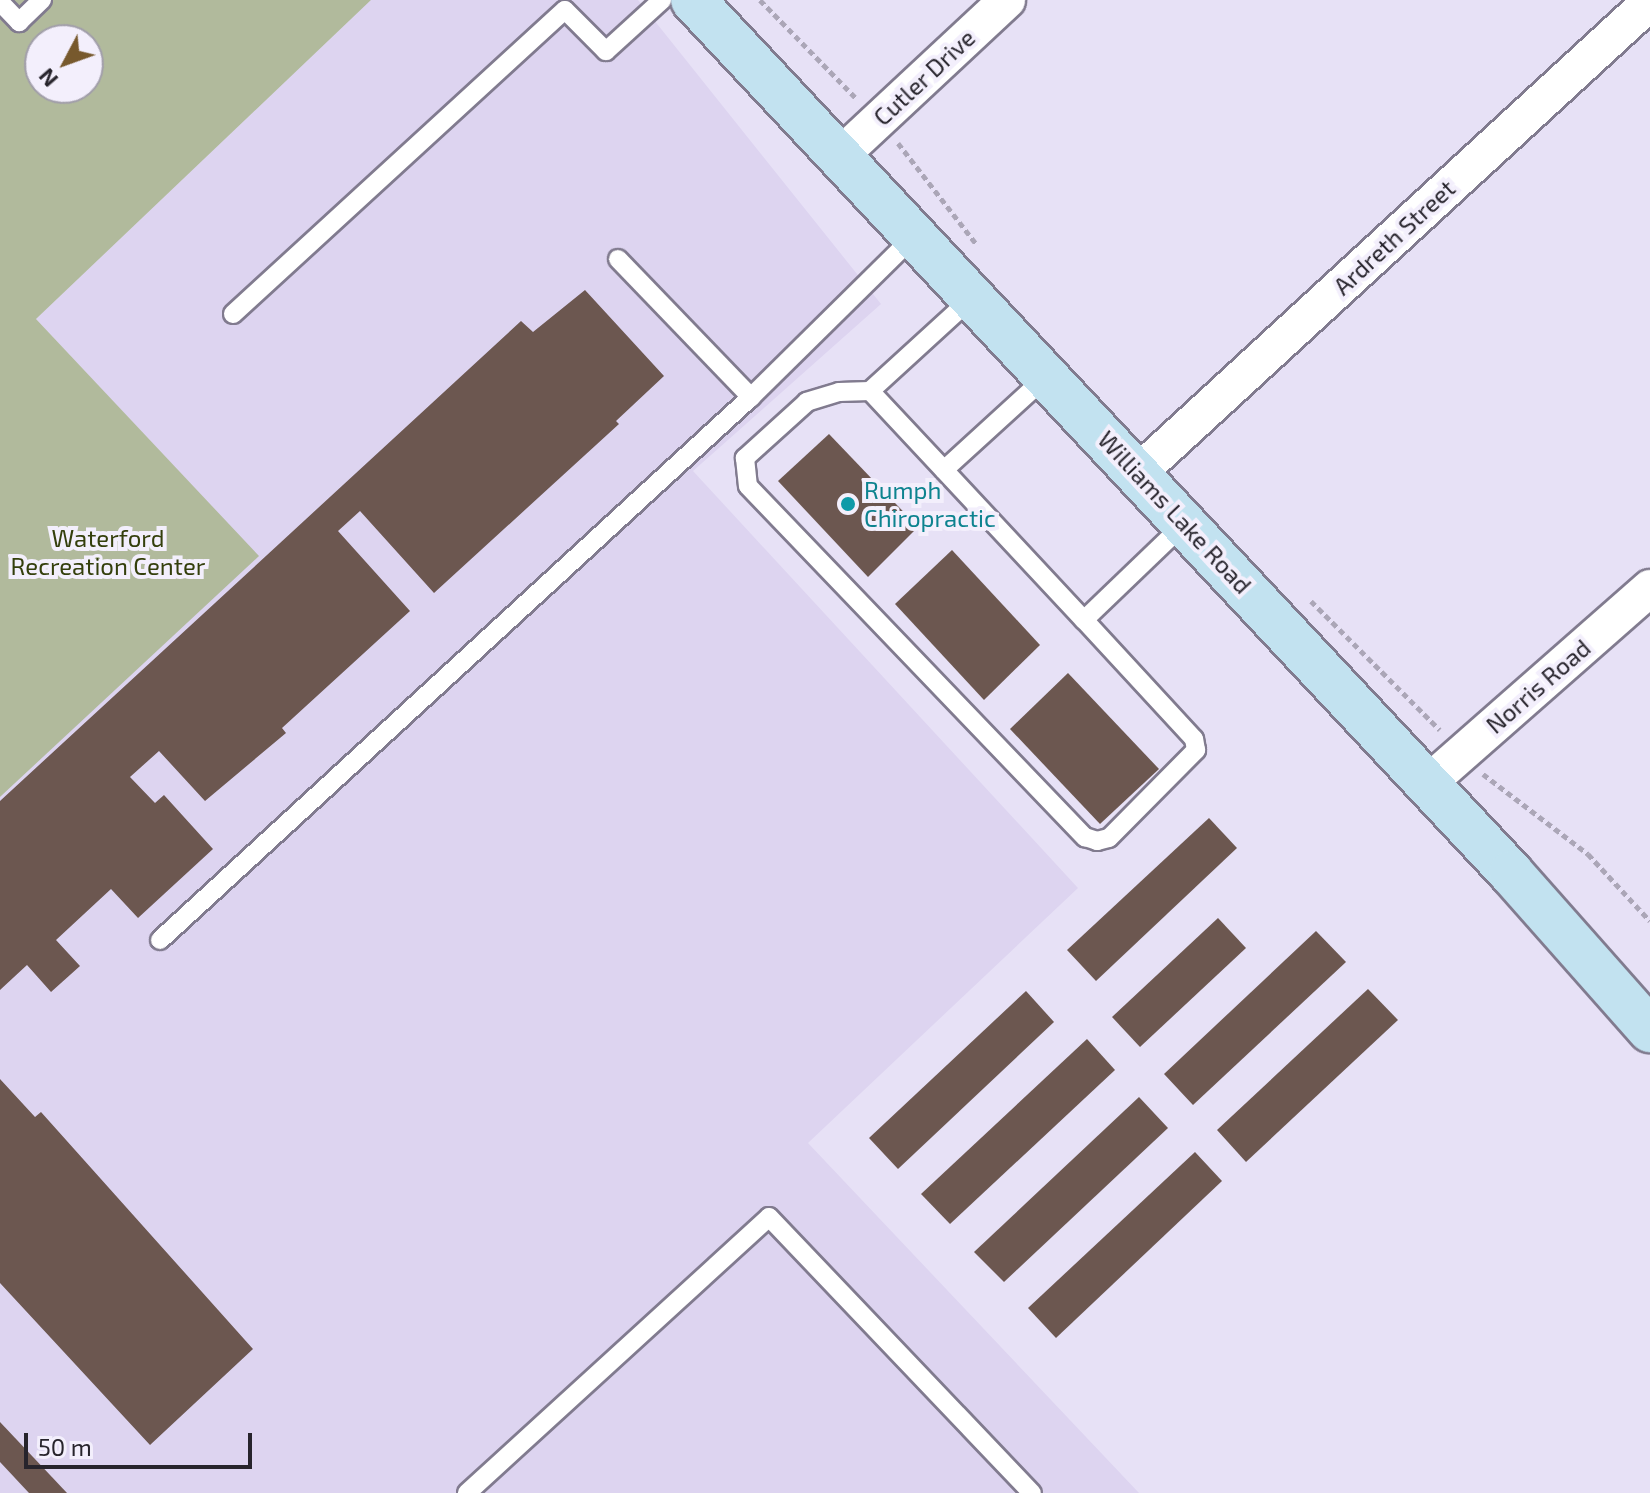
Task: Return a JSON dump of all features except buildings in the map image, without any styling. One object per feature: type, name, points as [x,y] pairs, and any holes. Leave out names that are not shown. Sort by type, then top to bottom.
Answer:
[{"type":"main road","name":"Williams Lake Road","points":[[693,0],[1185,523],[1650,1030]]},
{"type":"street","name":"Cutler Drive","points":[[841,155],[1007,0]]},
{"type":"street","name":"Ardreth Street","points":[[1138,473],[1650,2]]},
{"type":"street","name":"Norris Road","points":[[1427,784],[1650,588]]},
{"type":"lane","points":[[0,2],[19,22],[42,0]]},
{"type":"lane","points":[[233,314],[565,10],[606,51],[662,0]]},
{"type":"lane","points":[[160,940],[751,397],[916,234]]},
{"type":"lane","points":[[618,259],[751,397]]},
{"type":"lane","points":[[870,391],[1194,739],[1196,750],[1109,838],[1097,841],[1085,837],[748,486],[745,458],[807,402],[870,391],[974,296]]},
{"type":"lane","points":[[944,470],[1048,376]]},
{"type":"lane","points":[[1084,620],[1185,523]]},
{"type":"lane","points":[[467,1493],[769,1217],[1032,1493]]},
{"type":"path","points":[[760,0],[878,120],[983,254]]},
{"type":"path","points":[[1306,596],[1495,786],[1588,854],[1650,921]]},
{"type":"shaded area","points":[[371,0],[638,0],[881,304],[693,471],[1078,888],[808,1143],[1139,1493],[0,1493],[0,797],[258,556],[36,319]]},
{"type":"green space","name":"Waterford Recreation Center","points":[[0,0],[371,0],[36,319],[259,556],[0,797]]},
{"type":"place","name":"Rumph Chiropractic","points":[[848,504]]}]
